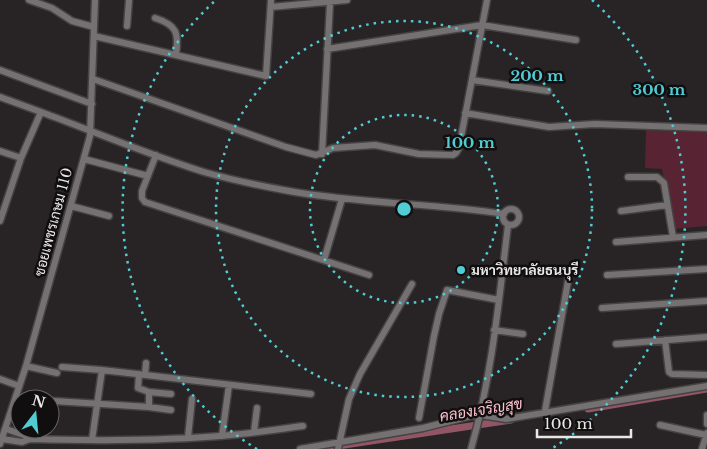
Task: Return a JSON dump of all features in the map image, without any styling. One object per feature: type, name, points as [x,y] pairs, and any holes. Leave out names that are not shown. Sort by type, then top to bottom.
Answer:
[{"type":"street","points":[[29,0],[52,8],[72,21],[94,27]]},
{"type":"street","name":"ซอยเพชรเกษม 110","points":[[1,442],[26,366],[91,131],[95,0]]},
{"type":"street","points":[[127,26],[129,0]]},
{"type":"street","points":[[94,36],[266,76],[271,3],[347,0]]},
{"type":"street","points":[[93,79],[310,154],[322,154],[333,148],[374,145],[419,154],[453,155],[459,148],[487,0]]},
{"type":"street","points":[[322,154],[330,2]]},
{"type":"street","points":[[155,18],[164,20],[176,31],[178,38],[176,55]]},
{"type":"street","points":[[327,49],[482,26],[576,40]]},
{"type":"street","points":[[0,70],[92,104]]},
{"type":"street","points":[[472,80],[548,91]]},
{"type":"street","points":[[0,97],[206,172],[290,191],[342,199],[504,214],[511,210],[518,214],[518,219],[517,222],[508,225]]},
{"type":"street","points":[[0,221],[1,213],[21,158],[41,112]]},
{"type":"street","points":[[466,113],[549,127],[595,124],[707,128]]},
{"type":"street","points":[[0,151],[21,158]]},
{"type":"street","points":[[156,155],[142,191],[142,198],[145,202],[369,275]]},
{"type":"street","points":[[84,159],[148,176]]},
{"type":"street","points":[[628,177],[657,177],[664,183],[673,237]]},
{"type":"street","points":[[324,260],[342,199]]},
{"type":"street","points":[[71,206],[109,216]]},
{"type":"street","points":[[620,211],[667,206]]},
{"type":"street","points":[[471,449],[480,417],[499,300],[508,225],[504,220],[504,214]]},
{"type":"street","points":[[616,242],[707,235]]},
{"type":"street","points":[[607,275],[707,269]]},
{"type":"street","points":[[545,412],[570,270]]},
{"type":"street","points":[[339,446],[350,399],[360,374],[412,284]]},
{"type":"street","points":[[419,418],[434,336],[447,290],[499,300]]},
{"type":"street","points":[[602,308],[707,301]]},
{"type":"street","points":[[494,330],[523,334]]},
{"type":"street","points":[[616,344],[707,337]]},
{"type":"street","points":[[665,340],[669,372],[672,374],[707,375]]},
{"type":"street","points":[[146,362],[138,388],[149,392],[171,394]]},
{"type":"street","points":[[26,366],[56,373]]},
{"type":"street","points":[[62,367],[142,374],[311,394]]},
{"type":"street","points":[[92,440],[102,370]]},
{"type":"street","points":[[0,379],[19,386]]},
{"type":"street","points":[[222,436],[229,385]]},
{"type":"street","points":[[300,449],[339,446],[480,417],[506,419],[707,386]]},
{"type":"street","points":[[148,407],[149,392]]},
{"type":"street","points":[[188,437],[192,399]]},
{"type":"street","points":[[60,401],[171,410]]},
{"type":"street","points":[[254,432],[257,408]]},
{"type":"street","points":[[660,425],[707,434],[702,449]]},
{"type":"street","points":[[1,442],[22,442],[30,439],[92,440],[222,436],[303,426]]},
{"type":"street","points":[[6,429],[10,430]]},
{"type":"shaded area","points":[[646,130],[707,132],[707,226],[673,229],[662,169],[645,168]]},
{"type":"waterway","name":"คลองเจริญสุข","points":[[588,409],[707,389]]},
{"type":"waterway","name":"คลองเจริญสุข","points":[[318,449],[511,420]]},
{"type":"place","name":"มหาวิทยาลัยธนบุรี","points":[[461,270]]}]
